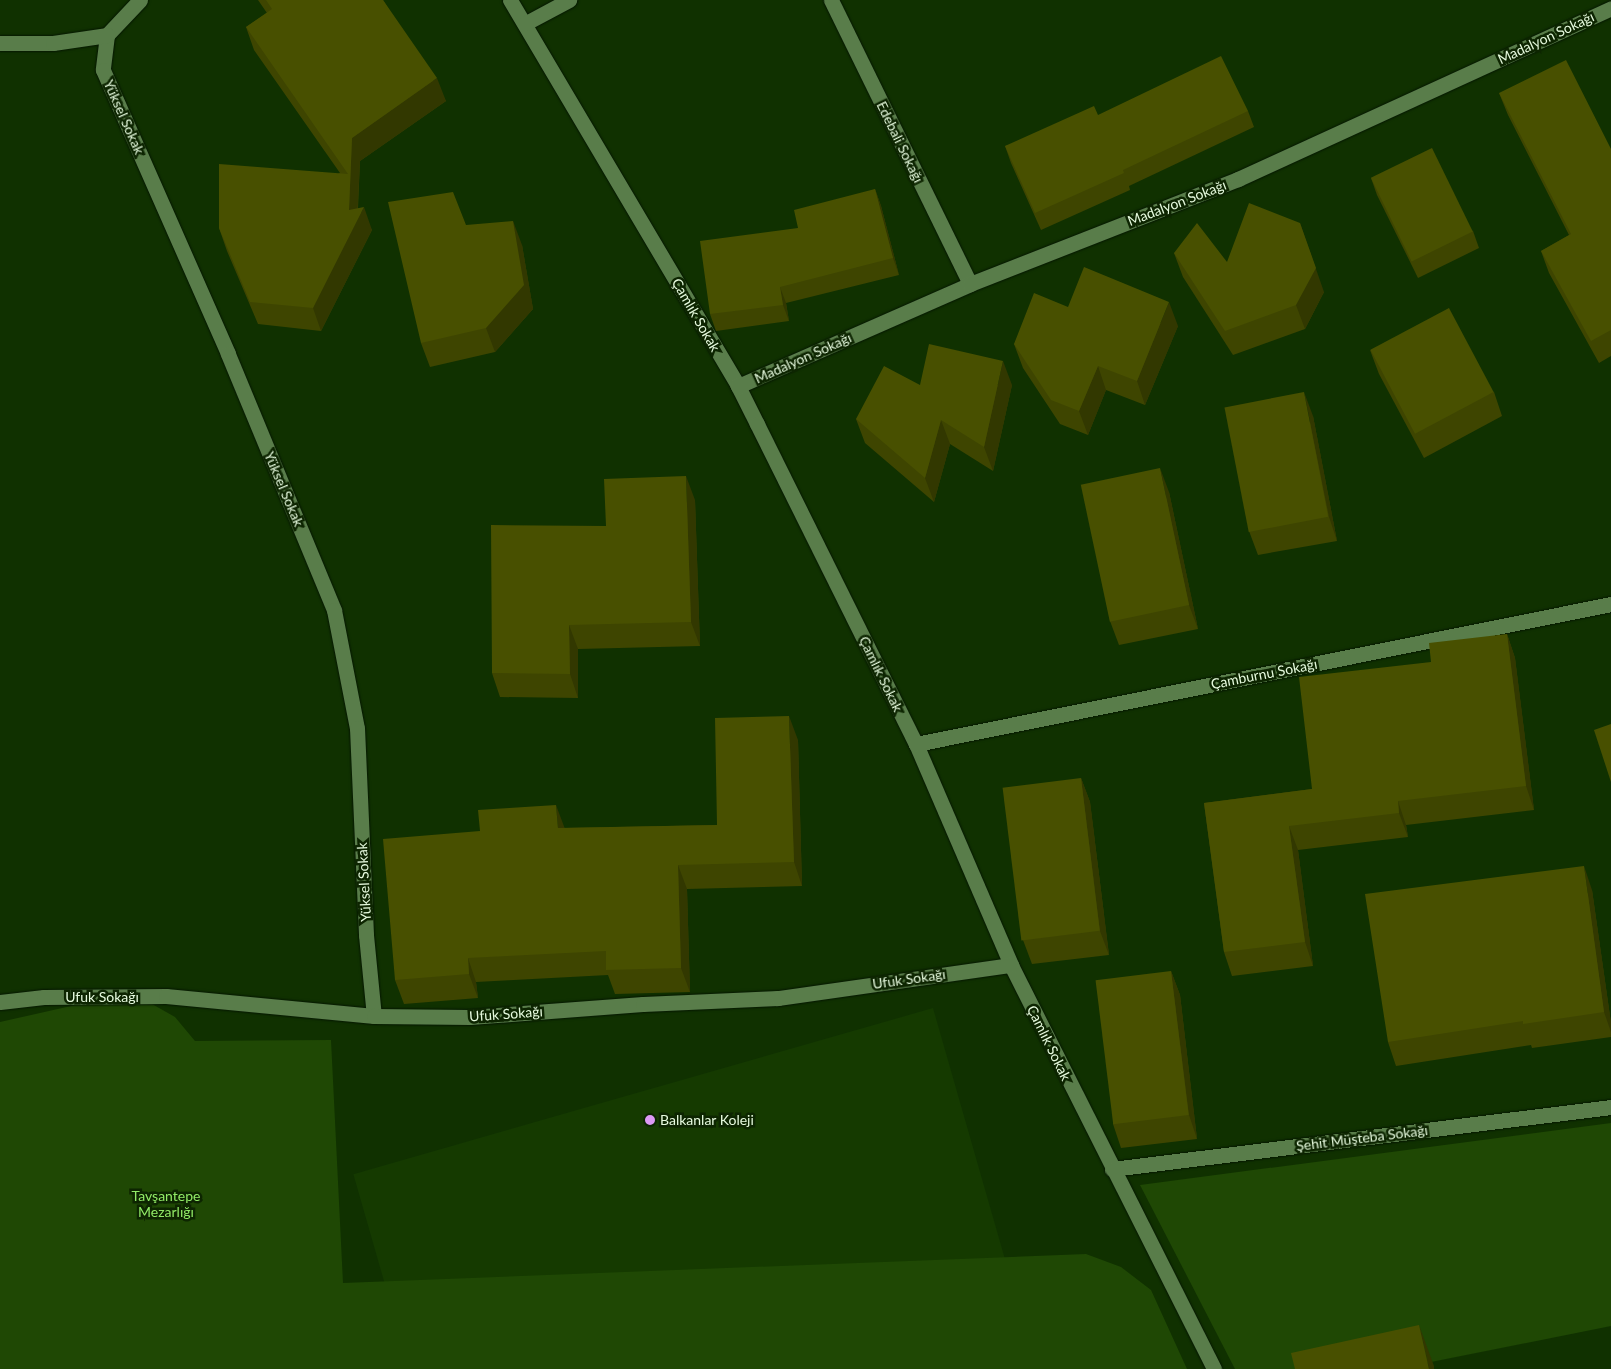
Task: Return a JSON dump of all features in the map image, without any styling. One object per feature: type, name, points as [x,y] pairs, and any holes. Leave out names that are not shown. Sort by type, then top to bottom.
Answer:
[{"type":"street","points":[[0,43],[53,44],[107,35],[140,0]]},
{"type":"street","name":"Çamlık Sokak","points":[[510,0],[526,23],[738,386],[916,744],[1011,965],[1214,1369]]},
{"type":"street","points":[[526,23],[569,0]]},
{"type":"street","name":"Edebali Sokağı","points":[[831,0],[970,284]]},
{"type":"street","name":"Madalyon Sokağı","points":[[738,386],[970,284],[1238,179],[1611,8]]},
{"type":"street","name":"Yüksel Sokak","points":[[107,35],[103,70],[228,354],[334,610],[357,728],[366,935],[374,1016]]},
{"type":"street","name":"Çamburnu Sokağı","points":[[916,744],[1611,604]]},
{"type":"street","name":"Ufuk Sokağı","points":[[0,1002],[44,997],[166,996],[374,1016],[470,1016],[643,1004],[778,998],[1011,965]]},
{"type":"street","name":"Şehit Müşteba Sokağı","points":[[1112,1169],[1611,1107]]},
{"type":"shaded area","name":"Balkanlar Koleji","points":[[933,1008],[1005,1258],[617,1369],[409,1369],[353,1174]]},
{"type":"green space","name":"Tavşantepe Mezarlığı","points":[[145,1000],[175,1017],[195,1041],[331,1040],[343,1283],[1086,1254],[1121,1267],[1151,1290],[1187,1369],[0,1369],[0,1022],[80,1004]]},
{"type":"green space","points":[[1611,1123],[1611,1326],[1396,1369],[1235,1369],[1140,1185]]},
{"type":"building","points":[[266,0],[383,0],[437,78],[352,138],[349,210],[364,207],[313,308],[250,302],[219,228],[219,164],[348,174],[246,27],[272,9]]},
{"type":"building","points":[[1221,56],[1248,111],[1123,170],[1124,173],[1035,213],[1005,146],[1094,106],[1098,115]]},
{"type":"building","points":[[1566,60],[1611,149],[1611,330],[1591,341],[1541,251],[1571,234],[1499,93]]},
{"type":"building","points":[[1432,148],[1473,232],[1412,261],[1371,178]]},
{"type":"building","points":[[875,189],[893,258],[780,287],[783,305],[710,314],[700,241],[798,228],[794,210]]},
{"type":"building","points":[[453,192],[466,225],[513,221],[524,285],[486,328],[421,343],[388,202]]},
{"type":"building","points":[[1249,203],[1300,223],[1316,268],[1296,305],[1225,331],[1174,253],[1197,223],[1227,262]]},
{"type":"building","points":[[1084,267],[1169,302],[1137,381],[1098,366],[1079,411],[1051,400],[1014,344],[1034,293],[1068,307]]},
{"type":"building","points":[[1449,308],[1494,392],[1415,434],[1370,350]]},
{"type":"building","points":[[929,344],[1003,361],[984,447],[941,420],[925,478],[856,419],[884,366],[920,385]]},
{"type":"building","points":[[1304,392],[1328,517],[1249,532],[1224,407]]},
{"type":"building","points":[[1160,468],[1189,605],[1110,622],[1081,485]]},
{"type":"building","points":[[686,476],[691,622],[569,625],[570,674],[492,673],[491,525],[606,526],[604,479]]},
{"type":"building","points":[[1507,634],[1526,786],[1398,801],[1399,813],[1289,826],[1305,942],[1224,952],[1204,803],[1312,789],[1299,677],[1431,662],[1429,643]]},
{"type":"building","points":[[789,716],[794,862],[678,865],[681,968],[606,970],[606,951],[468,958],[469,974],[395,980],[383,839],[480,831],[478,810],[556,805],[558,828],[717,825],[715,718]]},
{"type":"building","points":[[1611,724],[1611,782],[1594,730]]},
{"type":"building","points":[[1081,778],[1100,931],[1021,940],[1003,788]]},
{"type":"building","points":[[1584,866],[1604,1012],[1523,1024],[1523,1021],[1388,1042],[1365,894]]},
{"type":"building","points":[[1171,971],[1189,1115],[1113,1124],[1096,980]]},
{"type":"building","points":[[1419,1325],[1429,1369],[1295,1369],[1291,1353]]},
{"type":"place","name":"Balkanlar Koleji","points":[[650,1120]]}]
